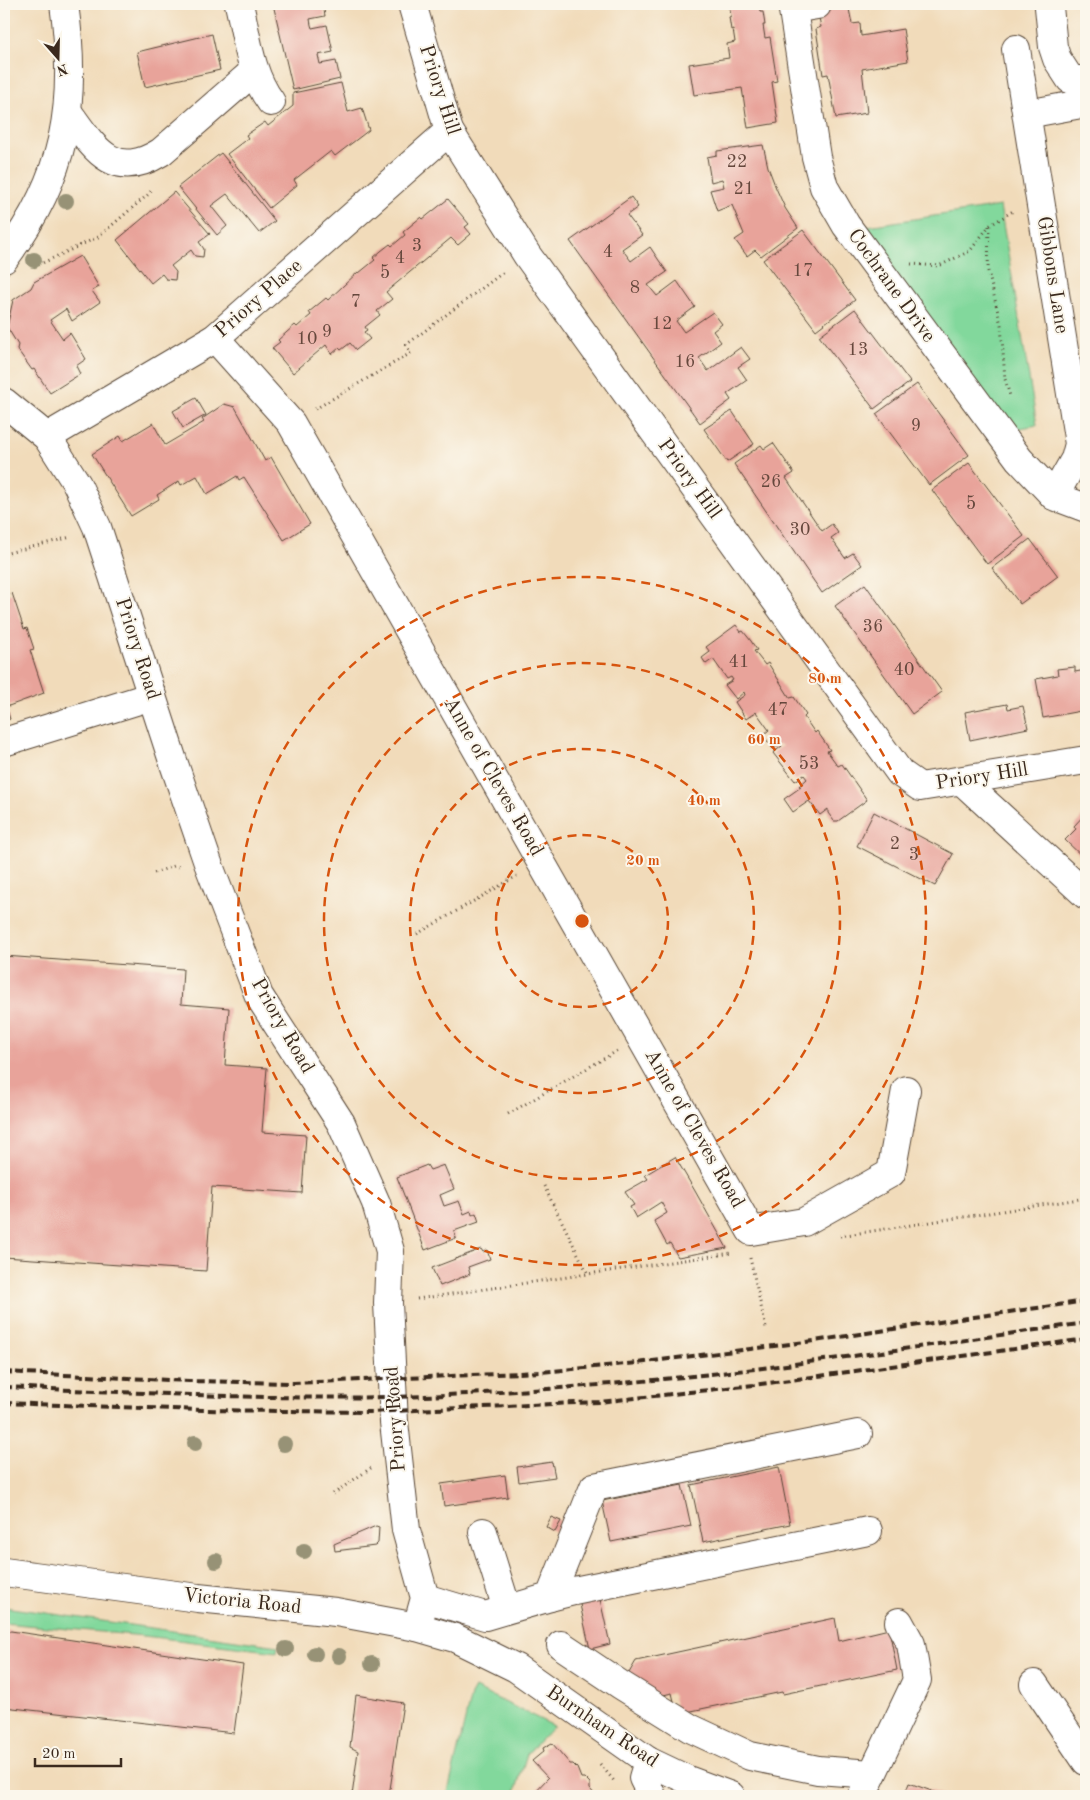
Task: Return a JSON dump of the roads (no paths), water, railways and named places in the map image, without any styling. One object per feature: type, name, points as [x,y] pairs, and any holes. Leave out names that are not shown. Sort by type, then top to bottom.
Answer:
[{"type":"street","points":[[4,259],[24,233],[49,182],[62,144],[68,112],[70,81],[69,39],[64,4]]},
{"type":"street","points":[[240,4],[254,71],[263,91],[271,102]]},
{"type":"street","name":"Priory Hill","points":[[412,4],[449,131],[527,255],[900,773],[920,788],[1086,760]]},
{"type":"street","name":"Cochrane Drive","points":[[800,6],[816,157],[824,187],[846,225],[1019,459],[1054,496],[1086,508]]},
{"type":"street","points":[[1027,114],[1084,92],[1070,79],[1057,59],[1052,47],[1049,7]]},
{"type":"street","name":"Gibbons Lane","points":[[1016,49],[1079,444],[1075,459],[1054,496]]},
{"type":"street","points":[[68,112],[93,146],[110,160],[123,164],[136,164],[149,160],[161,152],[254,71]]},
{"type":"street","name":"Priory Place","points":[[47,437],[215,338],[449,131]]},
{"type":"street","name":"Anne of Cleves Road","points":[[215,338],[291,423],[641,1037],[746,1246],[804,1222],[891,1173],[906,1090]]},
{"type":"street","name":"Priory Road","points":[[4,402],[47,437],[77,484],[97,527],[208,862],[259,996],[341,1124],[376,1203],[390,1251],[388,1303],[394,1422],[406,1530],[425,1598]]},
{"type":"street","points":[[4,742],[152,696]]},
{"type":"street","points":[[962,780],[1086,896]]},
{"type":"street","points":[[550,1597],[594,1488],[858,1434]]},
{"type":"street","points":[[417,1627],[425,1598],[496,1613],[574,1591],[868,1531]]},
{"type":"street","points":[[473,1647],[496,1613],[483,1532]]},
{"type":"street","name":"Victoria Road","points":[[4,1572],[198,1598],[336,1612],[417,1627],[455,1638],[473,1647]]},
{"type":"street","points":[[561,1645],[690,1728],[750,1756],[818,1770],[867,1785],[917,1680],[911,1644],[899,1622]]},
{"type":"street","name":"Burnham Road","points":[[473,1647],[516,1668],[648,1761],[688,1780],[731,1796]]},
{"type":"street","points":[[1034,1684],[1086,1761]]},
{"type":"street","points":[[648,1761],[643,1778],[652,1796]]},
{"type":"railway","points":[[4,1372],[189,1381],[294,1383],[541,1372],[637,1363],[814,1341],[1086,1301]]},
{"type":"railway","points":[[4,1387],[214,1396],[319,1398],[424,1396],[513,1391],[646,1381],[734,1371],[1086,1323]]},
{"type":"railway","points":[[4,1403],[202,1410],[369,1412],[599,1402],[754,1385],[1086,1339]]}]
